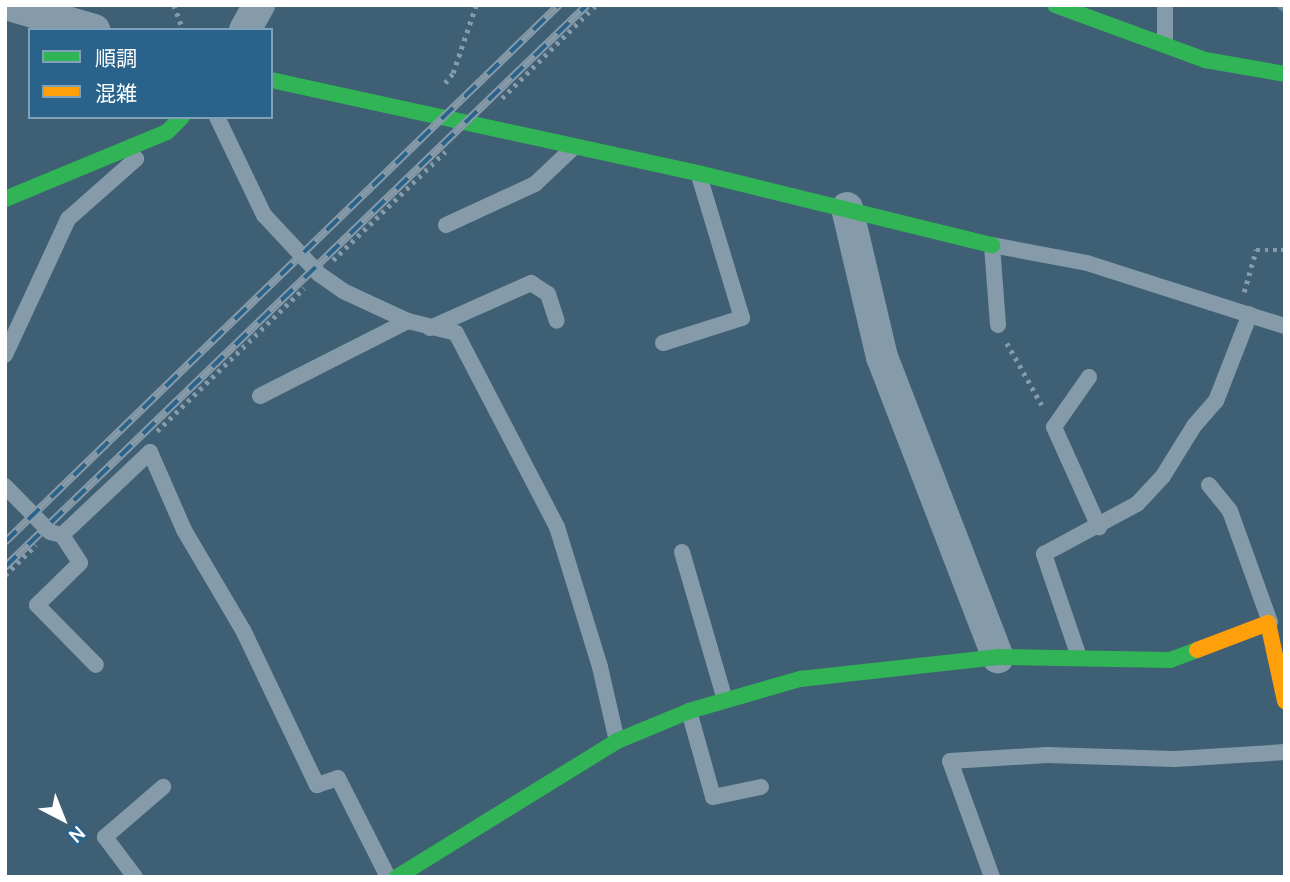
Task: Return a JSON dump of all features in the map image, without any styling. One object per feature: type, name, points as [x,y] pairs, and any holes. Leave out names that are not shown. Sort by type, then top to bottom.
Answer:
[{"type":"street","points":[[9,5],[87,28]]},
{"type":"street","points":[[246,28],[259,5]]},
{"type":"street","points":[[1055,5],[1205,60],[1285,74]]},
{"type":"street","points":[[273,80],[573,148],[698,173],[992,245]]},
{"type":"street","points":[[5,199],[167,132],[180,119]]},
{"type":"street","points":[[847,208],[882,357],[998,657]]},
{"type":"street","points":[[397,877],[617,741],[689,711],[800,679],[998,657],[1170,660],[1268,623],[1283,681],[1285,701]]},
{"type":"lane","points":[[1164,5],[1165,47]]},
{"type":"lane","points":[[218,119],[264,215],[319,274],[343,291],[408,321],[456,333],[557,527],[600,667],[617,741]]},
{"type":"lane","points":[[5,355],[68,219],[167,132]]},
{"type":"lane","points":[[446,225],[535,184],[573,148]]},
{"type":"lane","points":[[663,343],[742,318],[698,173]]},
{"type":"lane","points":[[998,325],[992,245],[1087,263],[1285,326]]},
{"type":"lane","points":[[430,328],[531,283],[548,294],[557,321]]},
{"type":"lane","points":[[1080,659],[1044,554],[1099,527],[1137,504],[1163,476],[1194,426],[1216,401],[1245,312]]},
{"type":"lane","points":[[260,396],[408,321]]},
{"type":"lane","points":[[1089,377],[1054,428],[1099,527]]},
{"type":"lane","points":[[62,536],[149,452],[184,530],[243,630],[317,785],[338,778],[388,877]]},
{"type":"lane","points":[[1209,485],[1230,511],[1268,623],[1285,615]]},
{"type":"lane","points":[[5,486],[50,532],[62,536],[80,563],[37,605],[96,666]]},
{"type":"lane","points":[[682,552],[726,701]]},
{"type":"lane","points":[[689,711],[713,797],[761,787]]},
{"type":"lane","points":[[992,877],[950,761],[1047,755],[1175,759],[1285,752]]},
{"type":"lane","points":[[135,877],[105,837],[163,787]]},
{"type":"path","points":[[174,5],[182,28]]},
{"type":"path","points":[[420,114],[453,73],[476,5]]},
{"type":"path","points":[[1245,312],[1256,250],[1285,250]]},
{"type":"path","points":[[998,325],[1054,428]]},
{"type":"waterway","points":[[1281,5],[1285,8]]},
{"type":"railway","points":[[5,542],[559,5]]},
{"type":"railway","points":[[5,567],[587,5]]},
{"type":"traffic: fast","points":[[1055,5],[1205,60],[1285,74]]},
{"type":"traffic: fast","points":[[273,80],[698,173],[992,245]]},
{"type":"traffic: fast","points":[[5,199],[167,132],[180,119]]},
{"type":"traffic: fast","points":[[397,877],[617,741],[689,711],[800,679],[998,657],[1170,660],[1197,650]]},
{"type":"traffic: slow","points":[[1197,650],[1268,623],[1285,701]]}]
